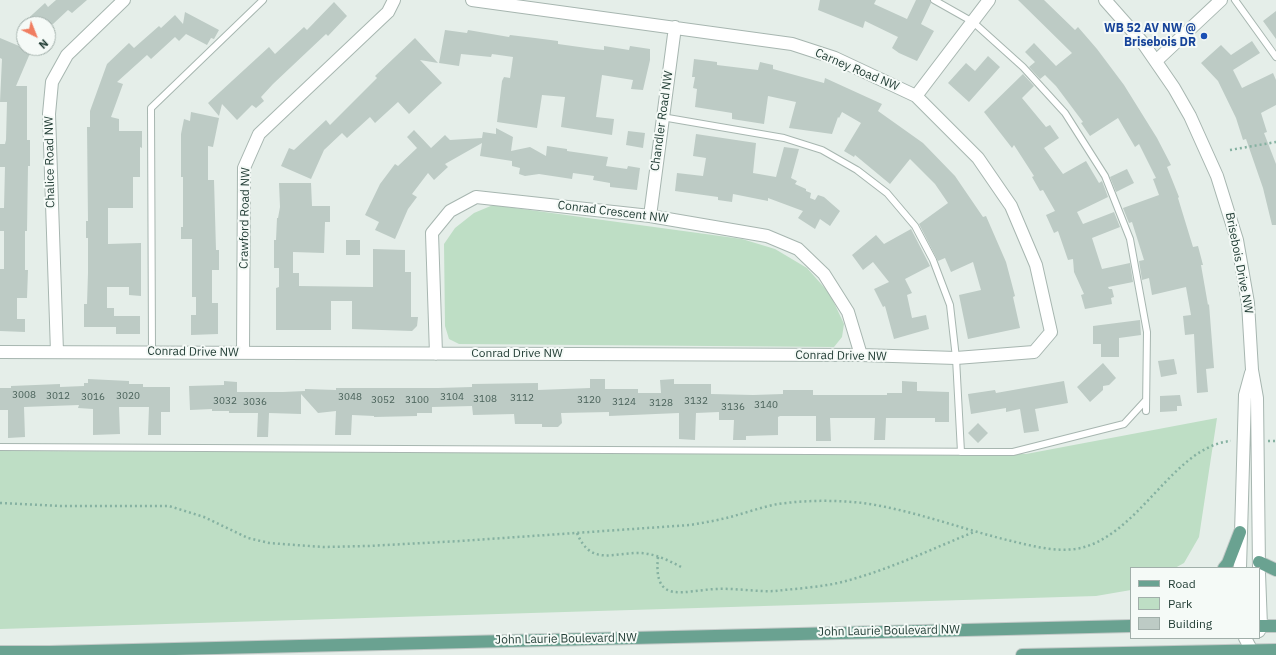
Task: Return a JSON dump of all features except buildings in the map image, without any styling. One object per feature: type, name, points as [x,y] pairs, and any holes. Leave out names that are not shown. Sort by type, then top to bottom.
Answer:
[{"type":"main road","points":[[1225,567],[1228,563],[1240,532]]},
{"type":"main road","points":[[1260,568],[1276,570]]},
{"type":"main road","points":[[1102,626],[1130,620]]},
{"type":"main road","name":"John Laurie Boulevard NW","points":[[0,652],[1130,626]]},
{"type":"main road","points":[[1260,628],[1276,626]]},
{"type":"main road","points":[[1022,655],[1252,653],[1276,650]]},
{"type":"street","name":"Chalice Road NW","points":[[57,352],[48,114],[52,82],[67,55],[124,0]]},
{"type":"street","name":"Crawford Road NW","points":[[243,353],[244,168],[259,134],[388,12],[394,0]]},
{"type":"street","name":"Carney Road NW","points":[[472,0],[792,44],[835,58],[916,96],[978,158],[1011,206],[1036,265],[1051,332],[1034,352]]},
{"type":"street","points":[[916,96],[990,0]]},
{"type":"street","name":"Brisebois Drive NW","points":[[1105,0],[1143,43],[1174,88],[1201,139],[1228,208],[1237,240],[1248,303],[1252,370],[1257,398],[1259,567]]},
{"type":"street","points":[[1156,61],[1221,0]]},
{"type":"street","name":"Chandler Road NW","points":[[650,216],[675,27]]},
{"type":"street","name":"Conrad Crescent NW","points":[[436,354],[432,233],[450,211],[476,197],[650,216],[767,236],[798,249],[824,274],[848,312],[861,355]]},
{"type":"street","name":"Conrad Drive NW","points":[[0,352],[861,355],[956,358],[1034,352]]},
{"type":"street","name":"Brisebois Drive NW","points":[[1240,567],[1240,532],[1245,441],[1245,395],[1252,370]]},
{"type":"street","points":[[1245,639],[1252,653]]},
{"type":"street","points":[[1252,653],[1256,639]]},
{"type":"lane","points":[[152,352],[151,108],[263,0]]},
{"type":"lane","points":[[934,0],[973,22],[1024,67],[1065,113],[1105,176],[1130,239],[1147,332],[1146,411]]},
{"type":"lane","points":[[1235,0],[1276,57]]},
{"type":"lane","points":[[662,117],[784,138],[822,150],[857,170],[887,193],[914,226],[933,260],[950,305],[956,358],[961,452]]},
{"type":"lane","points":[[0,447],[1013,452],[1124,424],[1146,400]]},
{"type":"path","points":[[1230,150],[1276,142]]},
{"type":"path","points":[[0,503],[61,506],[169,506],[204,517],[248,538],[268,543],[368,546],[690,525],[725,519],[778,504],[835,500],[887,508],[975,532],[1056,550],[1075,549],[1096,544],[1117,530],[1191,459],[1203,451],[1230,441]]},
{"type":"path","points":[[658,557],[656,573],[658,582],[663,588],[670,592],[718,589],[773,591],[852,580],[903,563],[975,532]]},
{"type":"path","points":[[577,533],[583,545],[596,554],[614,557],[642,553],[658,557],[683,568]]},
{"type":"green space","points":[[493,205],[742,239],[775,249],[807,268],[830,294],[844,324],[842,337],[834,347],[459,344],[449,339],[445,326],[444,244],[455,228],[474,213]]},
{"type":"green space","points":[[1217,418],[1199,537],[1184,563],[1177,567],[1130,567],[1130,590],[1096,596],[0,629],[0,451],[1026,454]]},
{"type":"place","name":"WB 52 AV NW @ Brisebois DR","points":[[1204,36]]}]
